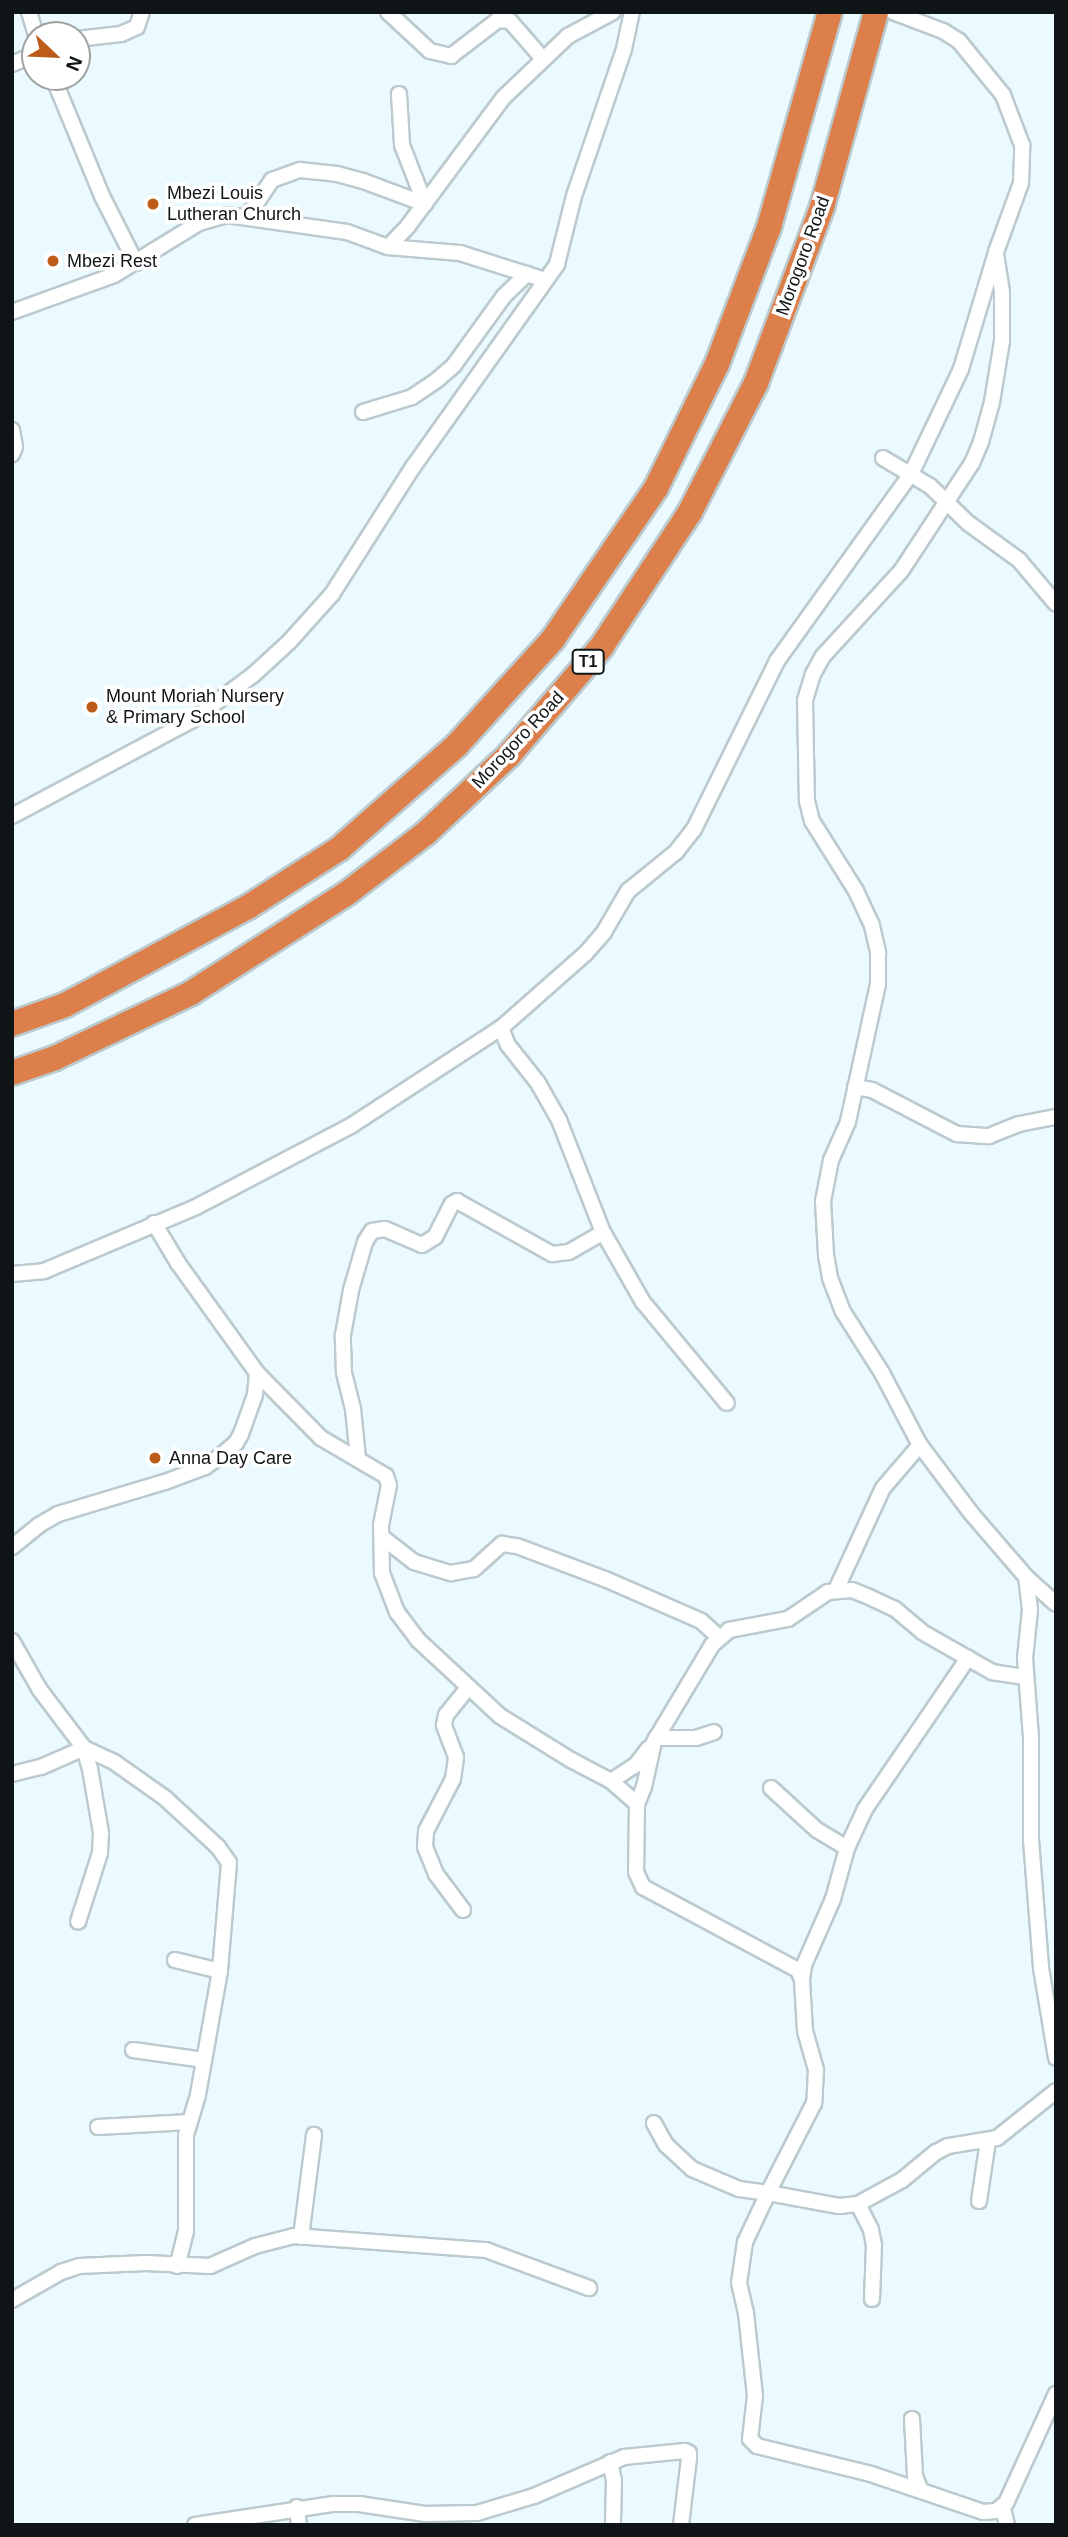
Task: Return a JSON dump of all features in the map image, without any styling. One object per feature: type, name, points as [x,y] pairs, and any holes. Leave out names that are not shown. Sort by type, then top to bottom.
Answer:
[{"type":"highway","name":"T1","points":[[12,1024],[65,1005],[248,907],[339,849],[457,745],[553,639],[656,488],[717,364],[769,227],[830,12]]},
{"type":"highway","name":"Morogoro Road","points":[[12,1073],[55,1058],[191,993],[346,894],[426,832],[509,755],[602,646],[690,512],[756,383],[822,207],[876,12]]},
{"type":"street","points":[[91,37],[121,34],[137,27],[142,12]]},
{"type":"street","points":[[388,12],[430,51],[451,57],[498,20],[510,21],[542,60]]},
{"type":"street","points":[[388,247],[425,204],[503,98],[568,36],[613,12]]},
{"type":"street","points":[[12,816],[191,721],[253,675],[289,642],[332,594],[413,467],[545,280],[562,251],[574,196],[624,49],[632,12]]},
{"type":"street","points":[[12,1274],[44,1271],[196,1207],[352,1125],[502,1028],[586,953],[604,932],[628,891],[645,874],[676,852],[694,830],[778,661],[911,474],[961,369],[996,252],[1021,183],[1022,145],[1003,95],[959,41],[931,26],[892,12]]},
{"type":"street","points":[[59,91],[102,196],[136,264]]},
{"type":"street","points":[[398,94],[402,145],[425,204]]},
{"type":"street","points":[[247,217],[272,180],[300,170],[337,174],[363,181],[425,204]]},
{"type":"street","points":[[12,312],[102,280],[136,264],[199,223],[227,215],[347,232],[388,247],[460,253],[545,280]]},
{"type":"street","points":[[996,252],[1003,325],[992,402],[972,463],[896,578],[823,656],[813,674],[805,701],[807,801],[812,821],[856,891],[872,926],[878,953],[878,984],[848,1122],[831,1160],[822,1201],[828,1267],[842,1310],[882,1373],[920,1446],[971,1513],[1026,1577],[1056,1604]]},
{"type":"street","points":[[363,412],[412,397],[437,380],[454,365],[504,296],[527,274]]},
{"type":"street","points":[[12,430],[15,447],[12,454]]},
{"type":"street","points":[[883,458],[930,486],[944,502],[1019,560],[1056,604]]},
{"type":"street","points":[[502,1028],[508,1045],[538,1083],[559,1120],[603,1232],[643,1303],[727,1403]]},
{"type":"street","points":[[855,1087],[872,1090],[957,1134],[989,1136],[1019,1124],[1056,1117]]},
{"type":"street","points":[[358,1458],[354,1409],[344,1372],[343,1335],[351,1290],[365,1242],[372,1231],[385,1229],[422,1245],[435,1237],[452,1204],[457,1201],[552,1254],[569,1252],[603,1232]]},
{"type":"street","points":[[154,1223],[178,1264],[257,1373],[321,1438],[386,1476],[389,1485],[382,1516],[382,1573],[397,1612],[418,1640],[515,1726],[611,1781],[637,1804]]},
{"type":"street","points":[[12,1547],[32,1530],[58,1514],[165,1482],[205,1467],[218,1458],[236,1443],[241,1434],[255,1395],[257,1373]]},
{"type":"street","points":[[836,1590],[883,1488],[920,1446]]},
{"type":"street","points":[[382,1537],[414,1562],[451,1573],[474,1569],[497,1546],[517,1546],[605,1579],[701,1621],[719,1637]]},
{"type":"street","points":[[1026,1577],[1030,1610],[1025,1677],[1031,1737],[1031,1840],[1041,1968],[1056,2059]]},
{"type":"street","points":[[611,1781],[636,1765],[655,1740],[696,1667],[719,1637],[740,1627],[788,1619],[836,1590],[852,1590],[895,1609],[922,1632],[997,1674],[1025,1677]]},
{"type":"street","points":[[12,1641],[40,1690],[84,1748],[121,1767],[165,1797],[228,1860],[230,1873],[220,1971],[204,2060],[186,2135],[186,2231],[177,2266]]},
{"type":"street","points":[[968,1658],[865,1809],[847,1848],[833,1899],[804,1965],[802,2013],[817,2079],[814,2103],[745,2242],[739,2283],[746,2313],[755,2396],[752,2444],[871,2474],[983,2512],[1003,2508]]},
{"type":"street","points":[[463,1910],[436,1874],[425,1847],[426,1830],[453,1779],[456,1757],[444,1725],[446,1715],[469,1687]]},
{"type":"street","points":[[655,1740],[696,1738],[714,1732]]},
{"type":"street","points":[[655,1740],[644,1787],[637,1804],[636,1872],[643,1888],[726,1934],[790,1965],[798,1970],[803,1980]]},
{"type":"street","points":[[12,1774],[41,1767],[84,1748]]},
{"type":"street","points":[[78,1922],[100,1853],[101,1833],[84,1748]]},
{"type":"street","points":[[771,1788],[817,1830],[847,1848]]},
{"type":"street","points":[[175,1960],[220,1971]]},
{"type":"street","points":[[133,2050],[204,2060]]},
{"type":"street","points":[[654,2123],[666,2145],[692,2169],[727,2185],[839,2206],[858,2204],[902,2180],[936,2152],[948,2146],[997,2138],[1056,2091]]},
{"type":"street","points":[[98,2127],[190,2122]]},
{"type":"street","points":[[301,2237],[314,2135]]},
{"type":"street","points":[[979,2200],[988,2141]]},
{"type":"street","points":[[858,2204],[871,2230],[874,2245],[872,2299]]},
{"type":"street","points":[[12,2300],[61,2272],[79,2266],[146,2263],[210,2266],[277,2239],[301,2237],[486,2250],[589,2288]]},
{"type":"street","points":[[1007,2525],[1003,2508],[1056,2394]]},
{"type":"street","points":[[912,2419],[915,2476],[920,2491]]},
{"type":"street","points":[[195,2525],[225,2522],[297,2507],[359,2504],[478,2519],[610,2462],[645,2454],[689,2453],[681,2525]]},
{"type":"street","points":[[610,2462],[614,2481],[613,2522]]},
{"type":"street","points":[[297,2507],[299,2525]]},
{"type":"place","name":"Mbezi Louis Lutheran Church","points":[[153,204]]},
{"type":"place","name":"Mbezi Rest","points":[[53,261]]},
{"type":"place","name":"Mount Moriah Nursery & Primary School","points":[[92,707]]},
{"type":"place","name":"Anna Day Care","points":[[155,1458]]}]
